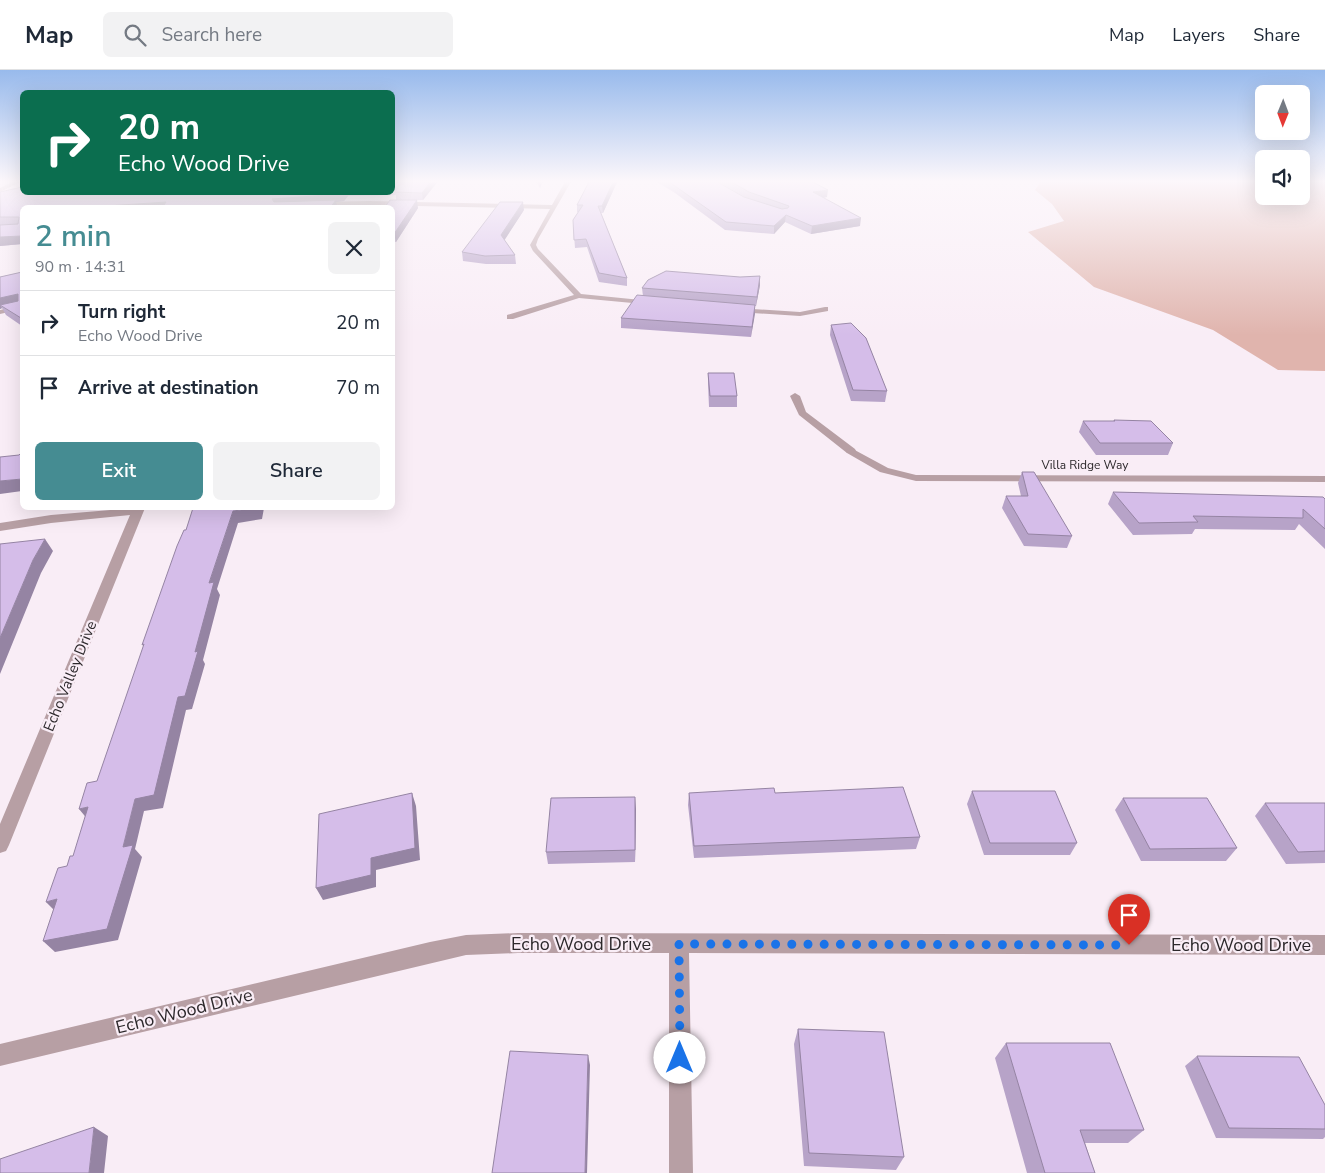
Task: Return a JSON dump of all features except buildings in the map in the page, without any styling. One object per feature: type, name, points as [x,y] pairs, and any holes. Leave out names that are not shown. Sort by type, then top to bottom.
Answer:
[{"type":"street","points":[[540,231],[533,245],[579,296]]},
{"type":"street","points":[[510,317],[579,296],[662,304]]},
{"type":"street","points":[[0,312],[20,307]]},
{"type":"street","points":[[727,309],[800,314],[825,309]]},
{"type":"street","points":[[795,396],[802,413],[851,451]]},
{"type":"street","name":"Villa Ridge Way","points":[[851,451],[884,470],[916,478],[1325,479]]},
{"type":"street","points":[[0,526],[129,510]]},
{"type":"street","name":"Echo Valley Drive","points":[[0,845],[138,510]]},
{"type":"street","name":"Echo Wood Drive","points":[[0,1055],[389,961],[466,945],[518,943],[1325,945]]},
{"type":"street","points":[[679,944],[681,1173]]},
{"type":"shaded area","points":[[1325,231],[1325,371],[1278,370],[1213,330],[1094,287],[1028,232]]},
{"type":"route","points":[[680,1058],[679,944],[1129,945]]}]
